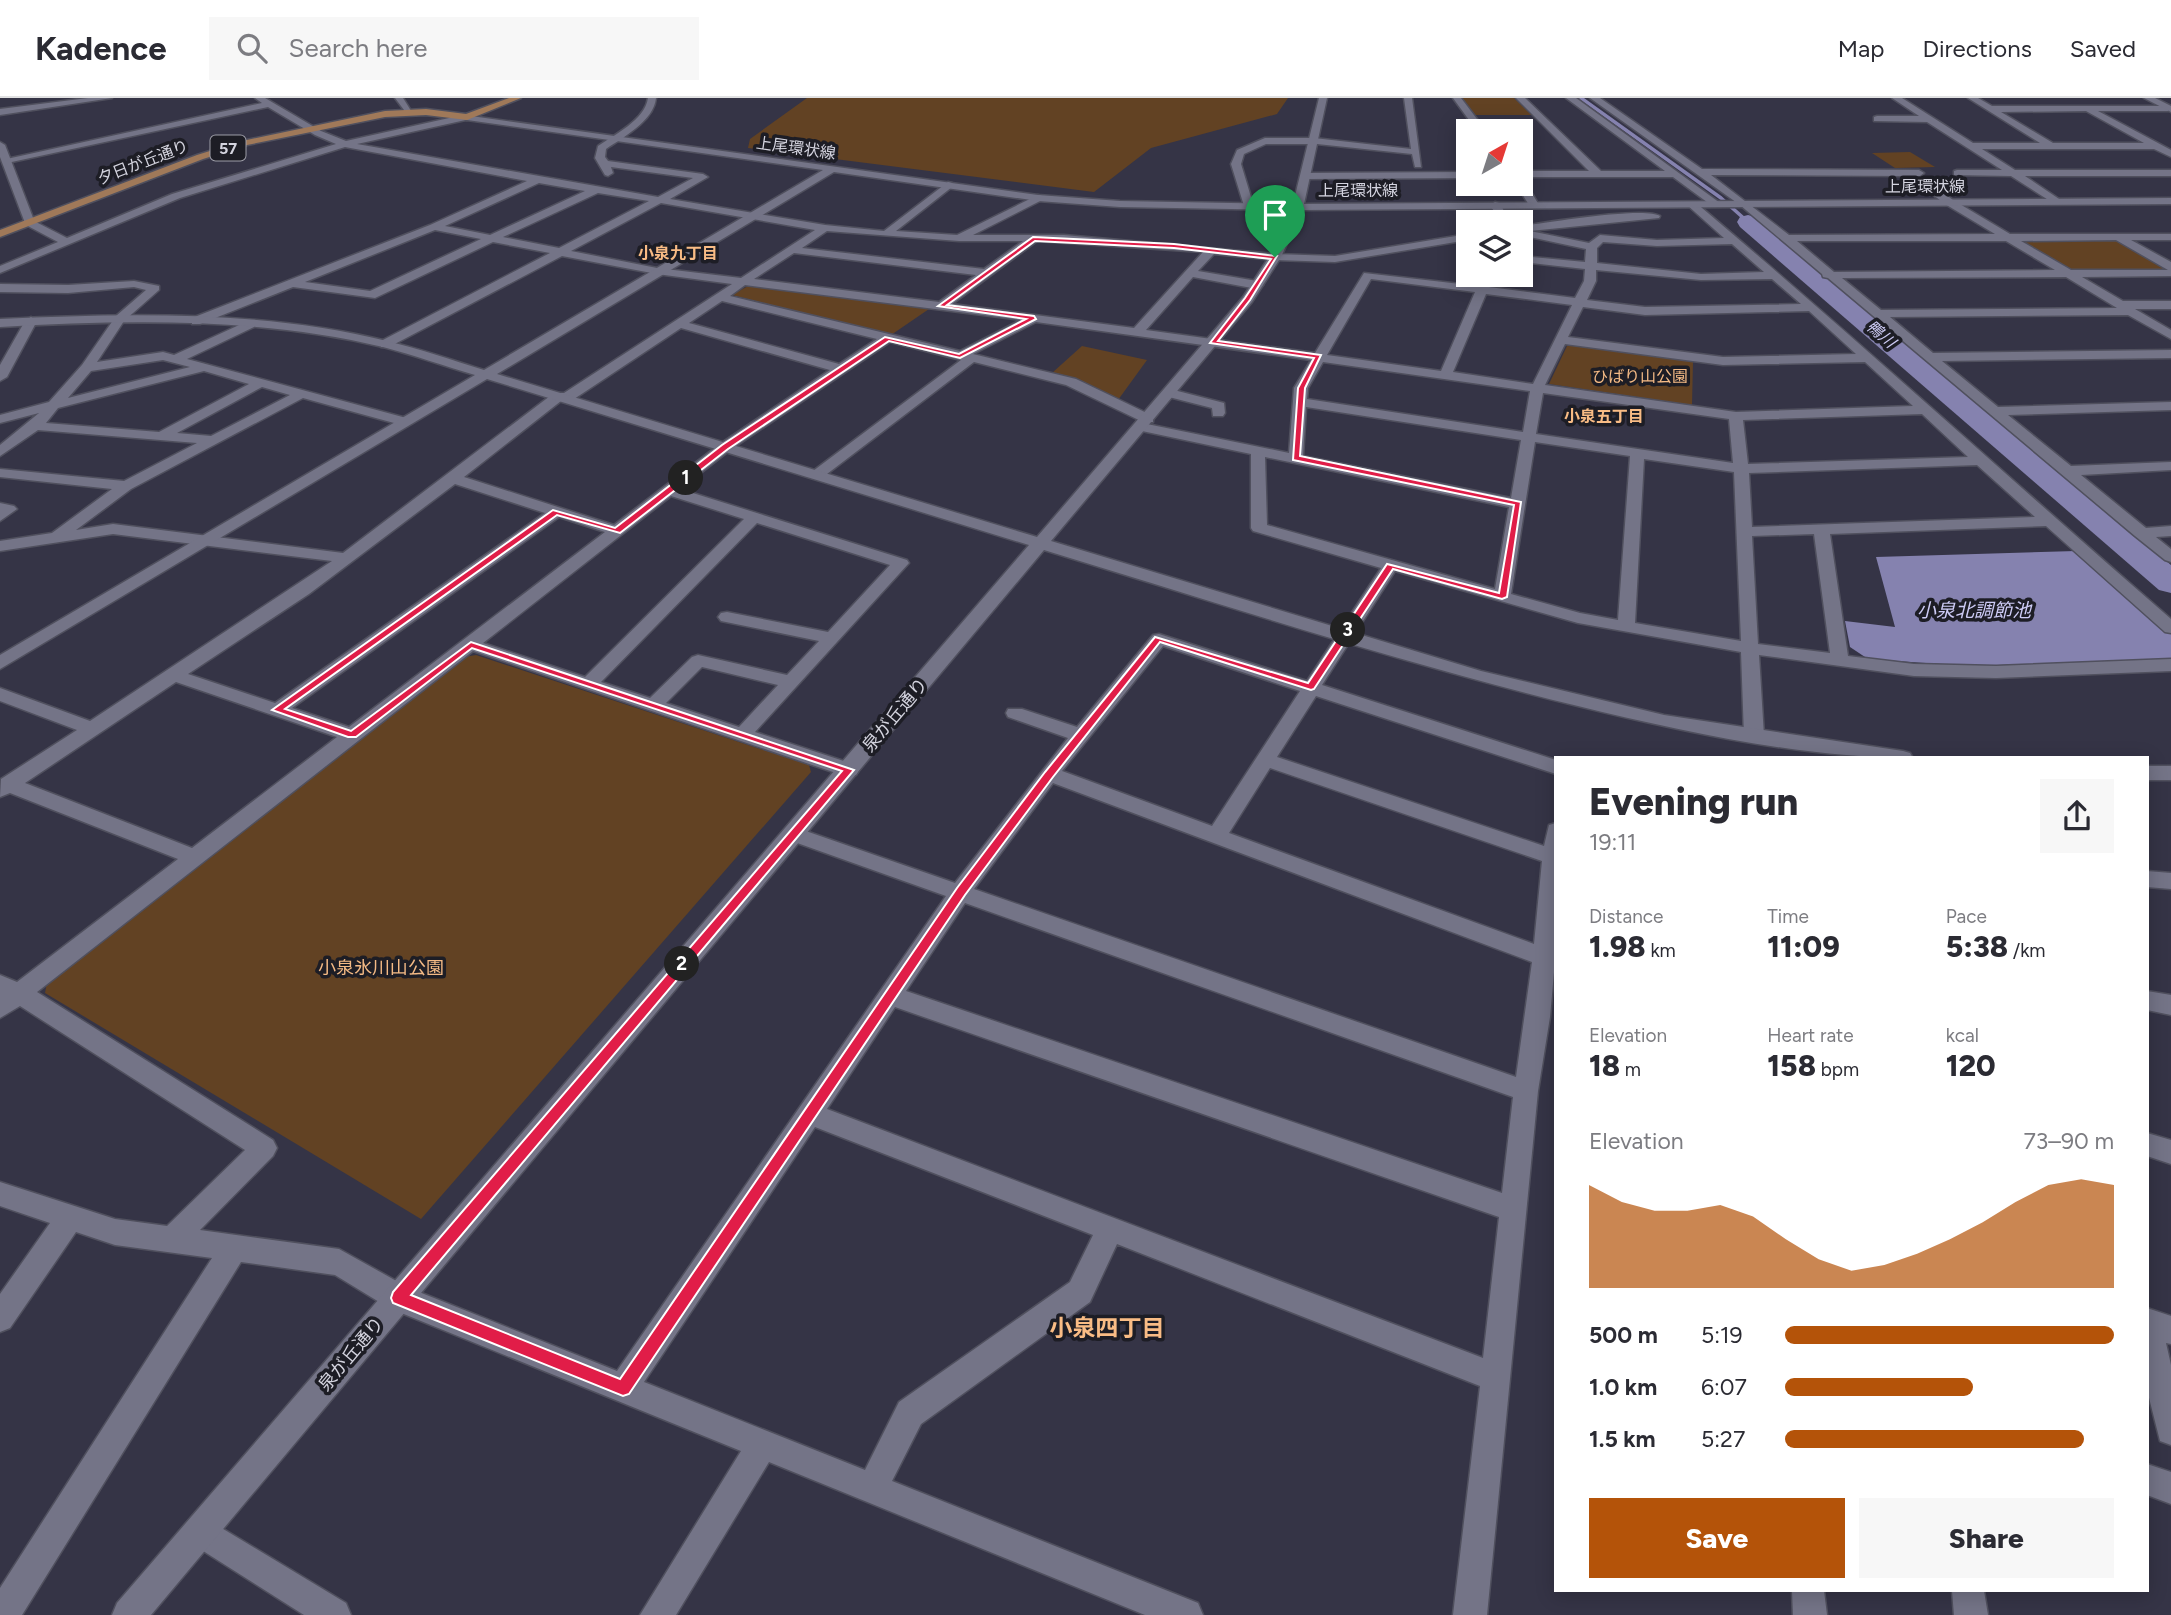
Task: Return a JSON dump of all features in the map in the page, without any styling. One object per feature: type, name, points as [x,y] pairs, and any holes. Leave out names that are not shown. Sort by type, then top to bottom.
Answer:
[{"type":"main road","name":"57","points":[[467,117],[517,98]]},
{"type":"main road","name":"夕日が丘通り","points":[[0,234],[200,157],[307,128],[353,118],[410,112],[467,117]]},
{"type":"street","points":[[0,112],[108,98]]},
{"type":"street","points":[[259,98],[307,128],[345,144],[825,228],[959,238],[1064,238],[1275,257],[1400,263],[1481,291],[1645,311],[1812,307]]},
{"type":"street","points":[[399,98],[410,112]]},
{"type":"street","points":[[614,191],[605,163],[600,158],[601,148],[619,138],[651,106],[652,98]]},
{"type":"street","name":"泉が丘通り","points":[[129,1615],[1213,343],[1275,257],[1298,206],[1323,98]]},
{"type":"street","points":[[1408,98],[1420,176]]},
{"type":"street","points":[[1457,98],[1473,119]]},
{"type":"street","points":[[1520,98],[1598,174]]},
{"type":"street","points":[[1570,98],[1715,203]]},
{"type":"street","points":[[1594,98],[1744,203],[1827,275],[2171,557]]},
{"type":"street","points":[[1896,98],[2057,201]]},
{"type":"street","points":[[1972,98],[2052,146]]},
{"type":"street","points":[[2148,98],[2170,109]]},
{"type":"street","points":[[67,242],[30,223],[3,153],[270,104]]},
{"type":"street","points":[[1990,109],[2170,109]]},
{"type":"street","points":[[2088,109],[2171,154]]},
{"type":"street","points":[[0,270],[176,195],[345,144],[467,117]]},
{"type":"street","name":"上尾環状線","points":[[467,117],[1038,198],[1154,206],[2171,201]]},
{"type":"street","points":[[1877,119],[1929,119]]},
{"type":"street","points":[[2029,132],[2054,132]]},
{"type":"street","points":[[2105,132],[2130,132]]},
{"type":"street","points":[[1249,207],[1236,164],[1240,152],[1265,141],[1313,142],[1416,152]]},
{"type":"street","points":[[1972,146],[2155,146]]},
{"type":"street","points":[[385,344],[703,177],[605,163]]},
{"type":"street","points":[[0,663],[749,215],[832,169]]},
{"type":"street","points":[[1699,173],[1914,173],[1949,202],[2171,335]]},
{"type":"street","points":[[1957,173],[2171,173]]},
{"type":"street","points":[[1533,174],[1676,174]]},
{"type":"street","points":[[1306,176],[1456,175]]},
{"type":"street","points":[[196,321],[434,227],[539,180]]},
{"type":"street","points":[[886,234],[948,186]]},
{"type":"street","points":[[292,283],[371,295],[597,189]]},
{"type":"street","points":[[1528,196],[1534,205]]},
{"type":"street","points":[[959,238],[1038,198]]},
{"type":"street","points":[[1644,204],[1665,225]]},
{"type":"street","points":[[1691,204],[1812,307],[1981,461],[2171,628]]},
{"type":"street","points":[[1495,205],[1498,210]]},
{"type":"street","points":[[1533,229],[1656,216]]},
{"type":"street","points":[[434,227],[657,271],[1318,356],[1736,416],[1925,410]]},
{"type":"street","points":[[4,787],[303,590],[562,397],[825,228]]},
{"type":"street","points":[[1674,233],[1684,242]]},
{"type":"street","points":[[1533,234],[1549,240],[1592,247]]},
{"type":"street","points":[[1502,597],[1536,388],[1590,281],[1592,247],[1600,237],[1657,243],[1735,241]]},
{"type":"street","points":[[1784,238],[2171,237]]},
{"type":"street","points":[[2118,238],[2171,267]]},
{"type":"street","points":[[941,306],[1033,239]]},
{"type":"street","points":[[1296,458],[1301,388],[1368,275],[1456,242]]},
{"type":"street","points":[[793,250],[986,273]]},
{"type":"street","points":[[1137,332],[1211,250]]},
{"type":"street","points":[[1533,260],[1701,276],[1775,275]]},
{"type":"street","points":[[1190,273],[1257,285]]},
{"type":"street","points":[[1827,275],[2171,273]]},
{"type":"street","points":[[0,288],[68,289],[134,284],[155,288],[120,319],[87,368],[56,404],[35,426],[0,452]]},
{"type":"street","points":[[1446,374],[1483,287]]},
{"type":"street","points":[[721,297],[1072,382],[1145,423],[1258,451],[1518,504]]},
{"type":"street","points":[[1877,314],[2171,305]]},
{"type":"street","points":[[818,474],[965,357],[1034,318]]},
{"type":"street","points":[[0,323],[120,319],[196,321],[298,329],[385,344],[1477,676],[1664,721],[1890,756]]},
{"type":"street","points":[[0,377],[31,321]]},
{"type":"street","points":[[176,359],[250,324]]},
{"type":"street","points":[[679,324],[841,369]]},
{"type":"street","points":[[172,1240],[264,1148],[6,995],[194,857],[725,447],[887,338]]},
{"type":"street","points":[[1560,340],[1723,361],[1867,358]]},
{"type":"street","points":[[0,347],[15,346]]},
{"type":"street","points":[[1929,357],[2171,354]]},
{"type":"street","points":[[87,368],[163,356],[405,422]]},
{"type":"street","points":[[0,419],[56,404],[142,387],[205,367]]},
{"type":"street","points":[[159,438],[262,382]]},
{"type":"street","points":[[1170,393],[1219,406],[1218,413]]},
{"type":"street","points":[[55,538],[126,486],[301,394]]},
{"type":"street","points":[[1300,402],[1741,469],[1981,461]]},
{"type":"street","points":[[1994,411],[2171,406]]},
{"type":"street","points":[[1736,416],[1756,756]]},
{"type":"street","points":[[35,426],[159,438],[214,440]]},
{"type":"street","points":[[1258,451],[1259,528],[1578,618],[1750,648],[1914,670],[1996,672],[2171,665]]},
{"type":"street","points":[[1626,625],[1637,453]]},
{"type":"street","points":[[2066,471],[2171,466]]},
{"type":"street","points":[[0,473],[126,486]]},
{"type":"street","points":[[452,478],[617,531]]},
{"type":"street","points":[[671,491],[901,563],[742,735]]},
{"type":"street","points":[[0,508],[9,509],[0,516]]},
{"type":"street","points":[[277,710],[556,512]]},
{"type":"street","points":[[589,684],[753,518]]},
{"type":"street","points":[[1743,531],[2051,521]]},
{"type":"street","points":[[0,546],[113,529],[345,558]]},
{"type":"street","points":[[1821,529],[1840,661]]},
{"type":"street","points":[[2141,533],[2171,531]]},
{"type":"street","points":[[1216,836],[1391,565]]},
{"type":"street","points":[[727,617],[832,638]]},
{"type":"street","points":[[623,1388],[961,891],[1049,774],[1158,639],[1554,766]]},
{"type":"street","points":[[471,645],[849,770]]},
{"type":"street","points":[[653,705],[698,661],[791,682]]},
{"type":"street","points":[[173,675],[352,735]]},
{"type":"street","points":[[0,694],[92,729]]},
{"type":"street","points":[[1015,713],[1080,735]]},
{"type":"street","points":[[1264,759],[1553,857]]},
{"type":"street","points":[[2149,773],[2171,773]]},
{"type":"street","points":[[1049,774],[1543,957]]},
{"type":"street","points":[[4,787],[194,857]]},
{"type":"street","points":[[793,834],[1526,1091]]},
{"type":"street","points":[[1470,1615],[1526,1091],[1547,1020],[1543,957],[1554,848]]},
{"type":"street","points":[[2149,879],[2171,881]]},
{"type":"street","points":[[892,996],[1513,1209]]},
{"type":"street","points":[[2149,1000],[2171,1005]]},
{"type":"street","points":[[810,1113],[1497,1378]]},
{"type":"street","points":[[2149,1145],[2171,1152]]},
{"type":"street","points":[[0,1194],[115,1233],[339,1262],[399,1298],[1186,1615]]},
{"type":"street","points":[[0,1318],[70,1218]]},
{"type":"street","points":[[872,1489],[910,1413],[1080,1292],[1111,1228]]},
{"type":"street","points":[[0,1605],[9,1606],[234,1248]]},
{"type":"street","points":[[2149,1324],[2171,1330]]},
{"type":"street","points":[[2149,1332],[2171,1430]]},
{"type":"street","points":[[657,1615],[763,1444]]},
{"type":"street","points":[[2149,1480],[2171,1488]]},
{"type":"street","points":[[200,1531],[334,1615]]},
{"type":"street","points":[[1808,1592],[1810,1615]]},
{"type":"street","points":[[1968,1592],[1971,1615]]},
{"type":"green space","points":[[807,98],[1288,98],[1277,114],[1151,148],[1094,192],[748,148],[750,139]]},
{"type":"green space","points":[[1462,98],[1514,98],[1532,115],[1475,115]]},
{"type":"green space","points":[[1910,152],[1935,167],[1895,168],[1872,153]]},
{"type":"green space","points":[[2017,239],[2116,239],[2171,270],[2069,271]]},
{"type":"green space","points":[[748,286],[929,309],[891,335],[732,295]]},
{"type":"green space","points":[[1082,346],[1147,360],[1118,400],[1052,373]]},
{"type":"green space","name":"ひばり山公園","points":[[1567,346],[1693,361],[1692,405],[1549,384]]},
{"type":"green space","name":"小泉氷川山公園","points":[[476,655],[809,765],[811,772],[421,1219],[45,993],[47,982],[464,657]]},
{"type":"water","name":"小泉北調節池","points":[[2076,551],[2171,633],[2171,659],[1969,666],[1868,659],[1850,647],[1845,621],[1895,627],[1876,557]]},
{"type":"waterway","name":"鴨川","points":[[1581,98],[1721,198],[1748,222]]},
{"type":"waterway","name":"鴨川","points":[[1748,222],[2171,583]]},
{"type":"district","name":"小泉九丁目","points":[[678,253]]},
{"type":"district","name":"小泉五丁目","points":[[1604,416]]},
{"type":"district","name":"小泉四丁目","points":[[1107,1328]]},
{"type":"route","points":[[1064,238],[1174,246],[1275,257],[1248,299],[1213,343],[1318,356],[1301,388],[1296,458],[1518,504],[1502,597],[1391,565],[1311,687],[1158,639],[1049,774],[961,891],[623,1388],[399,1298],[849,770],[471,645],[352,735],[277,710],[556,512],[617,531],[725,447],[887,338],[960,356],[1034,318],[941,306],[1033,239],[1064,238]]}]
